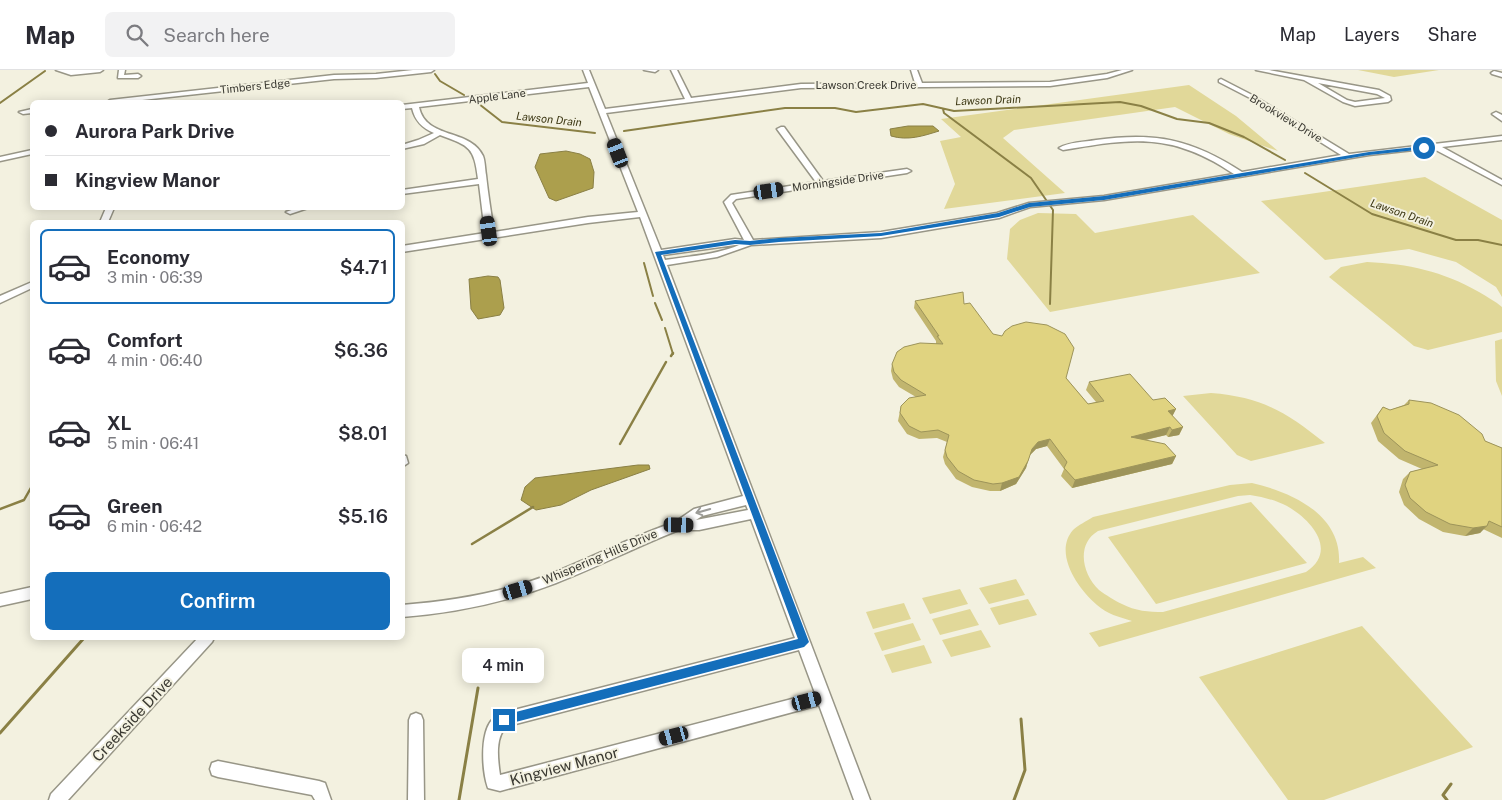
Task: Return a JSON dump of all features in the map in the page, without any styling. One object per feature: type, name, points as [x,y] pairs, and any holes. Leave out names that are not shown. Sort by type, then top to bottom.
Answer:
[{"type":"street","points":[[59,70],[71,73],[100,70]]},
{"type":"street","points":[[122,70],[120,77],[138,76]]},
{"type":"street","name":"Timbers Edge","points":[[155,100],[334,78],[431,70]]},
{"type":"street","points":[[586,70],[751,499],[862,800]]},
{"type":"street","points":[[646,70],[655,70]]},
{"type":"street","points":[[674,70],[689,100]]},
{"type":"street","points":[[914,70],[919,85]]},
{"type":"street","name":"Lawson Creek Drive","points":[[602,111],[801,86],[1050,84],[1108,76],[1129,70]]},
{"type":"street","points":[[1259,70],[1305,78],[1380,92],[1388,97],[1388,100],[1356,104],[1345,101],[1305,78]]},
{"type":"street","points":[[1494,73],[1502,75]]},
{"type":"street","name":"Brookview Drive","points":[[1221,81],[1252,97],[1350,157]]},
{"type":"street","name":"Apple Lane","points":[[405,107],[592,85]]},
{"type":"street","points":[[415,106],[418,120],[467,143],[476,150],[479,156],[490,236]]},
{"type":"street","points":[[23,112],[30,111]]},
{"type":"street","points":[[781,129],[821,184]]},
{"type":"street","points":[[405,146],[421,142],[441,132]]},
{"type":"street","points":[[1063,148],[1130,138],[1172,141],[1186,144],[1210,154],[1241,175]]},
{"type":"street","points":[[659,258],[705,246],[735,242],[750,243],[881,235],[999,215],[1029,205],[1104,198],[1350,157],[1502,138]]},
{"type":"street","points":[[1434,146],[1502,183]]},
{"type":"street","points":[[0,159],[30,152]]},
{"type":"street","name":"Morningside Drive","points":[[750,243],[728,202],[734,197],[907,171]]},
{"type":"street","points":[[405,192],[482,181]]},
{"type":"street","points":[[290,212],[297,210]]},
{"type":"street","points":[[405,249],[641,210]]},
{"type":"street","points":[[659,258],[710,255],[739,249],[750,243]]},
{"type":"street","points":[[705,246],[710,255]]},
{"type":"street","points":[[0,300],[30,287]]},
{"type":"street","name":"Whispering Hills Drive","points":[[405,611],[477,600],[551,579],[658,532],[679,525],[698,512],[751,499]]},
{"type":"street","name":"Whispering Hills Drive","points":[[679,525],[699,525],[756,513]]},
{"type":"street","points":[[0,600],[30,593]]},
{"type":"street","name":"Creekside Drive","points":[[57,800],[205,640]]},
{"type":"street","name":"Kingview Manor","points":[[804,642],[510,718],[499,723],[494,730],[491,753],[494,782],[500,783],[824,696]]},
{"type":"street","points":[[416,720],[416,800]]},
{"type":"street","points":[[218,770],[312,786],[319,789],[323,800]]},
{"type":"shaded area","points":[[1358,70],[1439,70],[1394,77]]},
{"type":"shaded area","points":[[1189,85],[1236,116],[1278,151],[1229,134],[1175,107],[1014,130],[1003,138],[1065,193],[944,209],[955,184],[940,141],[961,137],[941,119]]},
{"type":"shaded area","points":[[908,126],[933,126],[939,131],[909,138],[891,136],[890,129]]},
{"type":"shaded area","points":[[566,151],[580,154],[590,159],[594,172],[593,188],[556,201],[549,198],[535,167],[540,154]]},
{"type":"shaded area","points":[[1425,177],[1502,220],[1502,297],[1496,287],[1456,262],[1409,249],[1325,260],[1261,201]]},
{"type":"shaded area","points":[[1038,213],[1076,214],[1095,233],[1193,215],[1260,273],[1050,312],[1007,259],[1010,229],[1020,220]]},
{"type":"shaded area","points":[[1367,262],[1425,270],[1452,279],[1479,292],[1502,307],[1502,332],[1428,350],[1414,346],[1329,277],[1341,267]]},
{"type":"shaded area","points":[[488,276],[498,277],[500,280],[504,308],[500,315],[478,319],[471,309],[469,279]]},
{"type":"shaded area","points":[[1502,339],[1502,396],[1496,381],[1495,341]]},
{"type":"shaded area","points":[[1211,393],[1259,402],[1298,423],[1325,443],[1251,461],[1237,455],[1183,396]]},
{"type":"shaded area","points":[[649,465],[650,469],[591,490],[561,505],[536,510],[521,500],[525,487],[535,478]]},
{"type":"shaded area","points":[[1252,483],[1298,500],[1312,508],[1332,532],[1338,546],[1339,563],[1363,557],[1376,568],[1099,647],[1089,633],[1132,621],[1105,611],[1082,590],[1070,570],[1067,560],[1066,549],[1068,539],[1073,530],[1093,517],[1230,485]],"holes":[[[1250,495],[1273,500],[1287,506],[1305,519],[1312,527],[1318,536],[1321,546],[1320,555],[1315,564],[1306,572],[1163,612],[1137,610],[1110,598],[1093,583],[1085,568],[1084,551],[1086,543],[1098,531],[1238,496]]]},
{"type":"shaded area","points":[[1251,502],[1307,563],[1156,604],[1108,537]]},
{"type":"shaded area","points":[[1016,579],[1025,595],[989,604],[979,588]]},
{"type":"shaded area","points":[[960,589],[968,604],[930,614],[922,598]]},
{"type":"shaded area","points":[[1028,599],[1037,615],[999,625],[990,608]]},
{"type":"shaded area","points":[[904,603],[911,619],[873,629],[866,612]]},
{"type":"shaded area","points":[[970,609],[979,625],[940,635],[932,619]]},
{"type":"shaded area","points":[[913,623],[921,640],[882,651],[874,633]]},
{"type":"shaded area","points":[[1362,626],[1473,747],[1324,800],[1288,800],[1199,677]]},
{"type":"shaded area","points":[[981,630],[991,647],[951,657],[942,640]]},
{"type":"shaded area","points":[[924,645],[932,663],[892,673],[884,655]]},
{"type":"building","points":[[963,292],[964,304],[970,303],[993,334],[1002,336],[1012,326],[1026,322],[1047,325],[1065,334],[1074,348],[1066,378],[1088,404],[1104,401],[1089,382],[1130,374],[1153,400],[1165,398],[1176,409],[1168,411],[1183,427],[1172,430],[1170,427],[1131,437],[1165,444],[1176,456],[1075,480],[1064,468],[1067,462],[1050,439],[1038,442],[1032,449],[1019,477],[1002,483],[993,484],[974,480],[958,471],[947,457],[945,450],[949,435],[938,430],[921,432],[909,426],[900,413],[901,406],[909,398],[926,395],[901,380],[894,372],[892,364],[897,352],[904,347],[920,343],[943,344],[915,301]]},
{"type":"building","points":[[1409,400],[1431,403],[1459,415],[1482,434],[1485,441],[1502,448],[1502,527],[1489,521],[1487,526],[1473,528],[1450,524],[1426,512],[1410,498],[1405,485],[1410,472],[1438,465],[1405,451],[1384,433],[1377,416],[1383,407],[1390,410],[1409,404]]},
{"type":"waterway","points":[[0,103],[45,71]]},
{"type":"waterway","name":"Lawson Drain","points":[[435,74],[440,81],[464,95]]},
{"type":"waterway","name":"Lawson Drain","points":[[624,131],[785,108],[835,108],[856,112],[923,104],[954,111],[1120,102],[1141,106],[1177,119],[1209,123],[1244,137],[1285,160]]},
{"type":"waterway","name":"Lawson Drain","points":[[479,104],[502,122],[595,133]]},
{"type":"waterway","points":[[943,109],[944,113],[1031,178],[1053,210],[1050,304]]},
{"type":"waterway","name":"Lawson Drain","points":[[1305,173],[1372,214],[1456,240],[1478,240],[1502,245]]},
{"type":"waterway","points":[[644,263],[653,296]]},
{"type":"waterway","points":[[655,303],[662,320]]},
{"type":"waterway","points":[[665,328],[673,353]]},
{"type":"waterway","points":[[620,444],[666,362]]},
{"type":"waterway","points":[[0,509],[24,500],[30,490]]},
{"type":"waterway","points":[[472,544],[533,507]]},
{"type":"waterway","points":[[0,733],[82,640]]},
{"type":"waterway","points":[[459,800],[478,688]]},
{"type":"waterway","points":[[1014,800],[1025,770],[1021,719]]},
{"type":"waterway","points":[[1447,800],[1443,795],[1451,784]]},
{"type":"route","points":[[504,720],[804,642],[658,254],[735,242],[750,243],[881,235],[999,215],[1029,205],[1104,198],[1369,153],[1424,148]]}]
